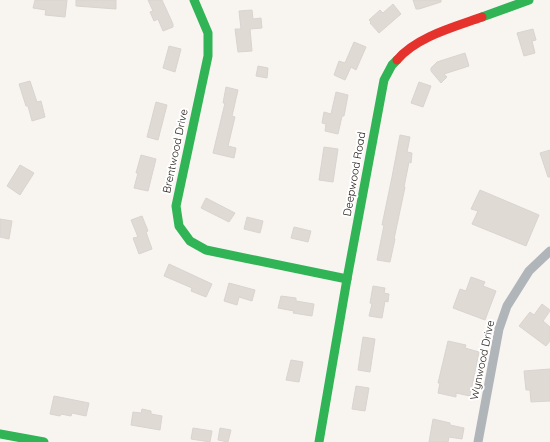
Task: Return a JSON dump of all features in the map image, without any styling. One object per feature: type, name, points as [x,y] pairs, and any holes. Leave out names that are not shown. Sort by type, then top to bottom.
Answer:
[{"type":"street","name":"Brentwood Drive","points":[[194,0],[208,33],[208,56],[176,206],[179,226],[190,241],[206,250],[347,279]]},
{"type":"street","name":"Deepwood Road","points":[[319,442],[347,279],[384,80],[392,65],[403,52],[433,34],[529,0]]},
{"type":"street","name":"Wynwood Drive","points":[[478,442],[499,329],[507,306],[529,271],[550,251]]},
{"type":"street","points":[[0,434],[44,442]]},
{"type":"building","points":[[35,0],[67,0],[65,17],[45,15],[46,10],[33,8]]},
{"type":"building","points":[[76,0],[116,0],[116,9],[76,6]]},
{"type":"building","points":[[148,0],[162,0],[173,27],[163,31],[158,19],[154,21],[150,12],[153,11]]},
{"type":"building","points":[[413,0],[441,0],[441,2],[416,9]]},
{"type":"building","points":[[393,4],[401,14],[379,33],[369,20],[380,10],[383,13]]},
{"type":"building","points":[[252,10],[253,19],[261,18],[262,28],[250,29],[252,51],[238,52],[235,29],[241,29],[239,11]]},
{"type":"building","points":[[533,29],[536,40],[532,41],[535,53],[524,56],[517,33]]},
{"type":"building","points":[[354,42],[366,47],[356,70],[351,67],[345,80],[334,75],[339,61],[345,63]]},
{"type":"building","points":[[169,46],[181,49],[175,72],[163,68]]},
{"type":"building","points":[[465,53],[469,66],[444,74],[447,77],[441,83],[431,71],[431,68],[437,62]]},
{"type":"building","points":[[258,66],[268,68],[267,78],[256,76]]},
{"type":"building","points":[[30,81],[37,102],[41,101],[45,117],[32,121],[19,84]]},
{"type":"building","points":[[419,82],[431,86],[423,107],[411,103]]},
{"type":"building","points":[[226,87],[238,90],[232,116],[235,117],[228,146],[236,148],[234,158],[213,153],[225,103],[223,103]]},
{"type":"building","points":[[336,92],[348,95],[344,116],[342,116],[338,134],[325,131],[326,124],[322,123],[324,112],[331,114]]},
{"type":"building","points":[[156,102],[167,105],[158,140],[147,137]]},
{"type":"building","points":[[400,135],[410,137],[407,152],[412,153],[390,262],[377,260],[384,225],[382,225]]},
{"type":"building","points":[[324,147],[338,149],[333,182],[319,180]]},
{"type":"building","points":[[550,150],[550,177],[548,177],[540,153]]},
{"type":"building","points":[[141,155],[156,159],[148,191],[134,188]]},
{"type":"building","points":[[20,165],[34,173],[20,195],[7,186]]},
{"type":"building","points":[[480,190],[539,215],[526,246],[472,224],[478,211],[471,209]]},
{"type":"building","points":[[206,198],[235,213],[229,222],[201,208]]},
{"type":"building","points":[[142,216],[148,231],[146,232],[152,249],[139,254],[133,238],[138,237],[131,220]]},
{"type":"building","points":[[247,217],[263,221],[260,233],[244,229]]},
{"type":"building","points":[[0,219],[12,221],[9,239],[0,237]]},
{"type":"building","points":[[294,227],[311,231],[308,242],[291,238]]},
{"type":"building","points":[[169,264],[212,284],[206,297],[191,291],[192,288],[164,276]]},
{"type":"building","points":[[471,277],[485,282],[483,286],[496,291],[485,320],[453,308],[460,289],[466,291]]},
{"type":"building","points":[[229,283],[255,290],[252,301],[239,297],[237,305],[224,301]]},
{"type":"building","points":[[373,286],[385,288],[384,293],[389,294],[388,302],[385,301],[382,318],[369,316],[372,304],[370,303]]},
{"type":"building","points":[[281,296],[296,298],[296,301],[314,304],[312,316],[293,313],[294,311],[278,308]]},
{"type":"building","points":[[542,304],[550,310],[543,321],[550,327],[550,341],[546,346],[519,326],[530,312],[534,315]]},
{"type":"building","points":[[363,337],[375,339],[370,372],[358,370]]},
{"type":"building","points":[[448,341],[466,345],[465,348],[479,352],[470,396],[456,393],[456,397],[438,393],[440,383],[438,383]]},
{"type":"building","points":[[291,360],[303,362],[299,382],[286,380]]},
{"type":"building","points":[[550,369],[550,401],[531,402],[530,390],[526,390],[524,371]]},
{"type":"building","points":[[356,386],[369,388],[365,411],[352,409]]},
{"type":"building","points":[[54,396],[89,403],[86,416],[72,413],[71,416],[50,414]]},
{"type":"building","points":[[142,409],[151,411],[151,414],[162,416],[160,430],[131,425],[133,412],[141,413]]},
{"type":"building","points":[[433,419],[464,428],[462,439],[449,437],[448,442],[429,442]]},
{"type":"building","points":[[193,428],[212,431],[210,442],[191,439]]},
{"type":"building","points":[[220,428],[231,430],[228,442],[218,440]]},
{"type":"traffic: fast","points":[[194,0],[208,33],[208,56],[176,206],[179,226],[190,241],[206,250],[347,279]]},
{"type":"traffic: fast","points":[[482,17],[529,0]]},
{"type":"traffic: fast","points":[[319,442],[347,279],[384,80],[392,65],[397,60]]},
{"type":"traffic: fast","points":[[0,434],[44,442]]},
{"type":"traffic: jam","points":[[397,60],[414,45],[425,39],[482,17]]}]
